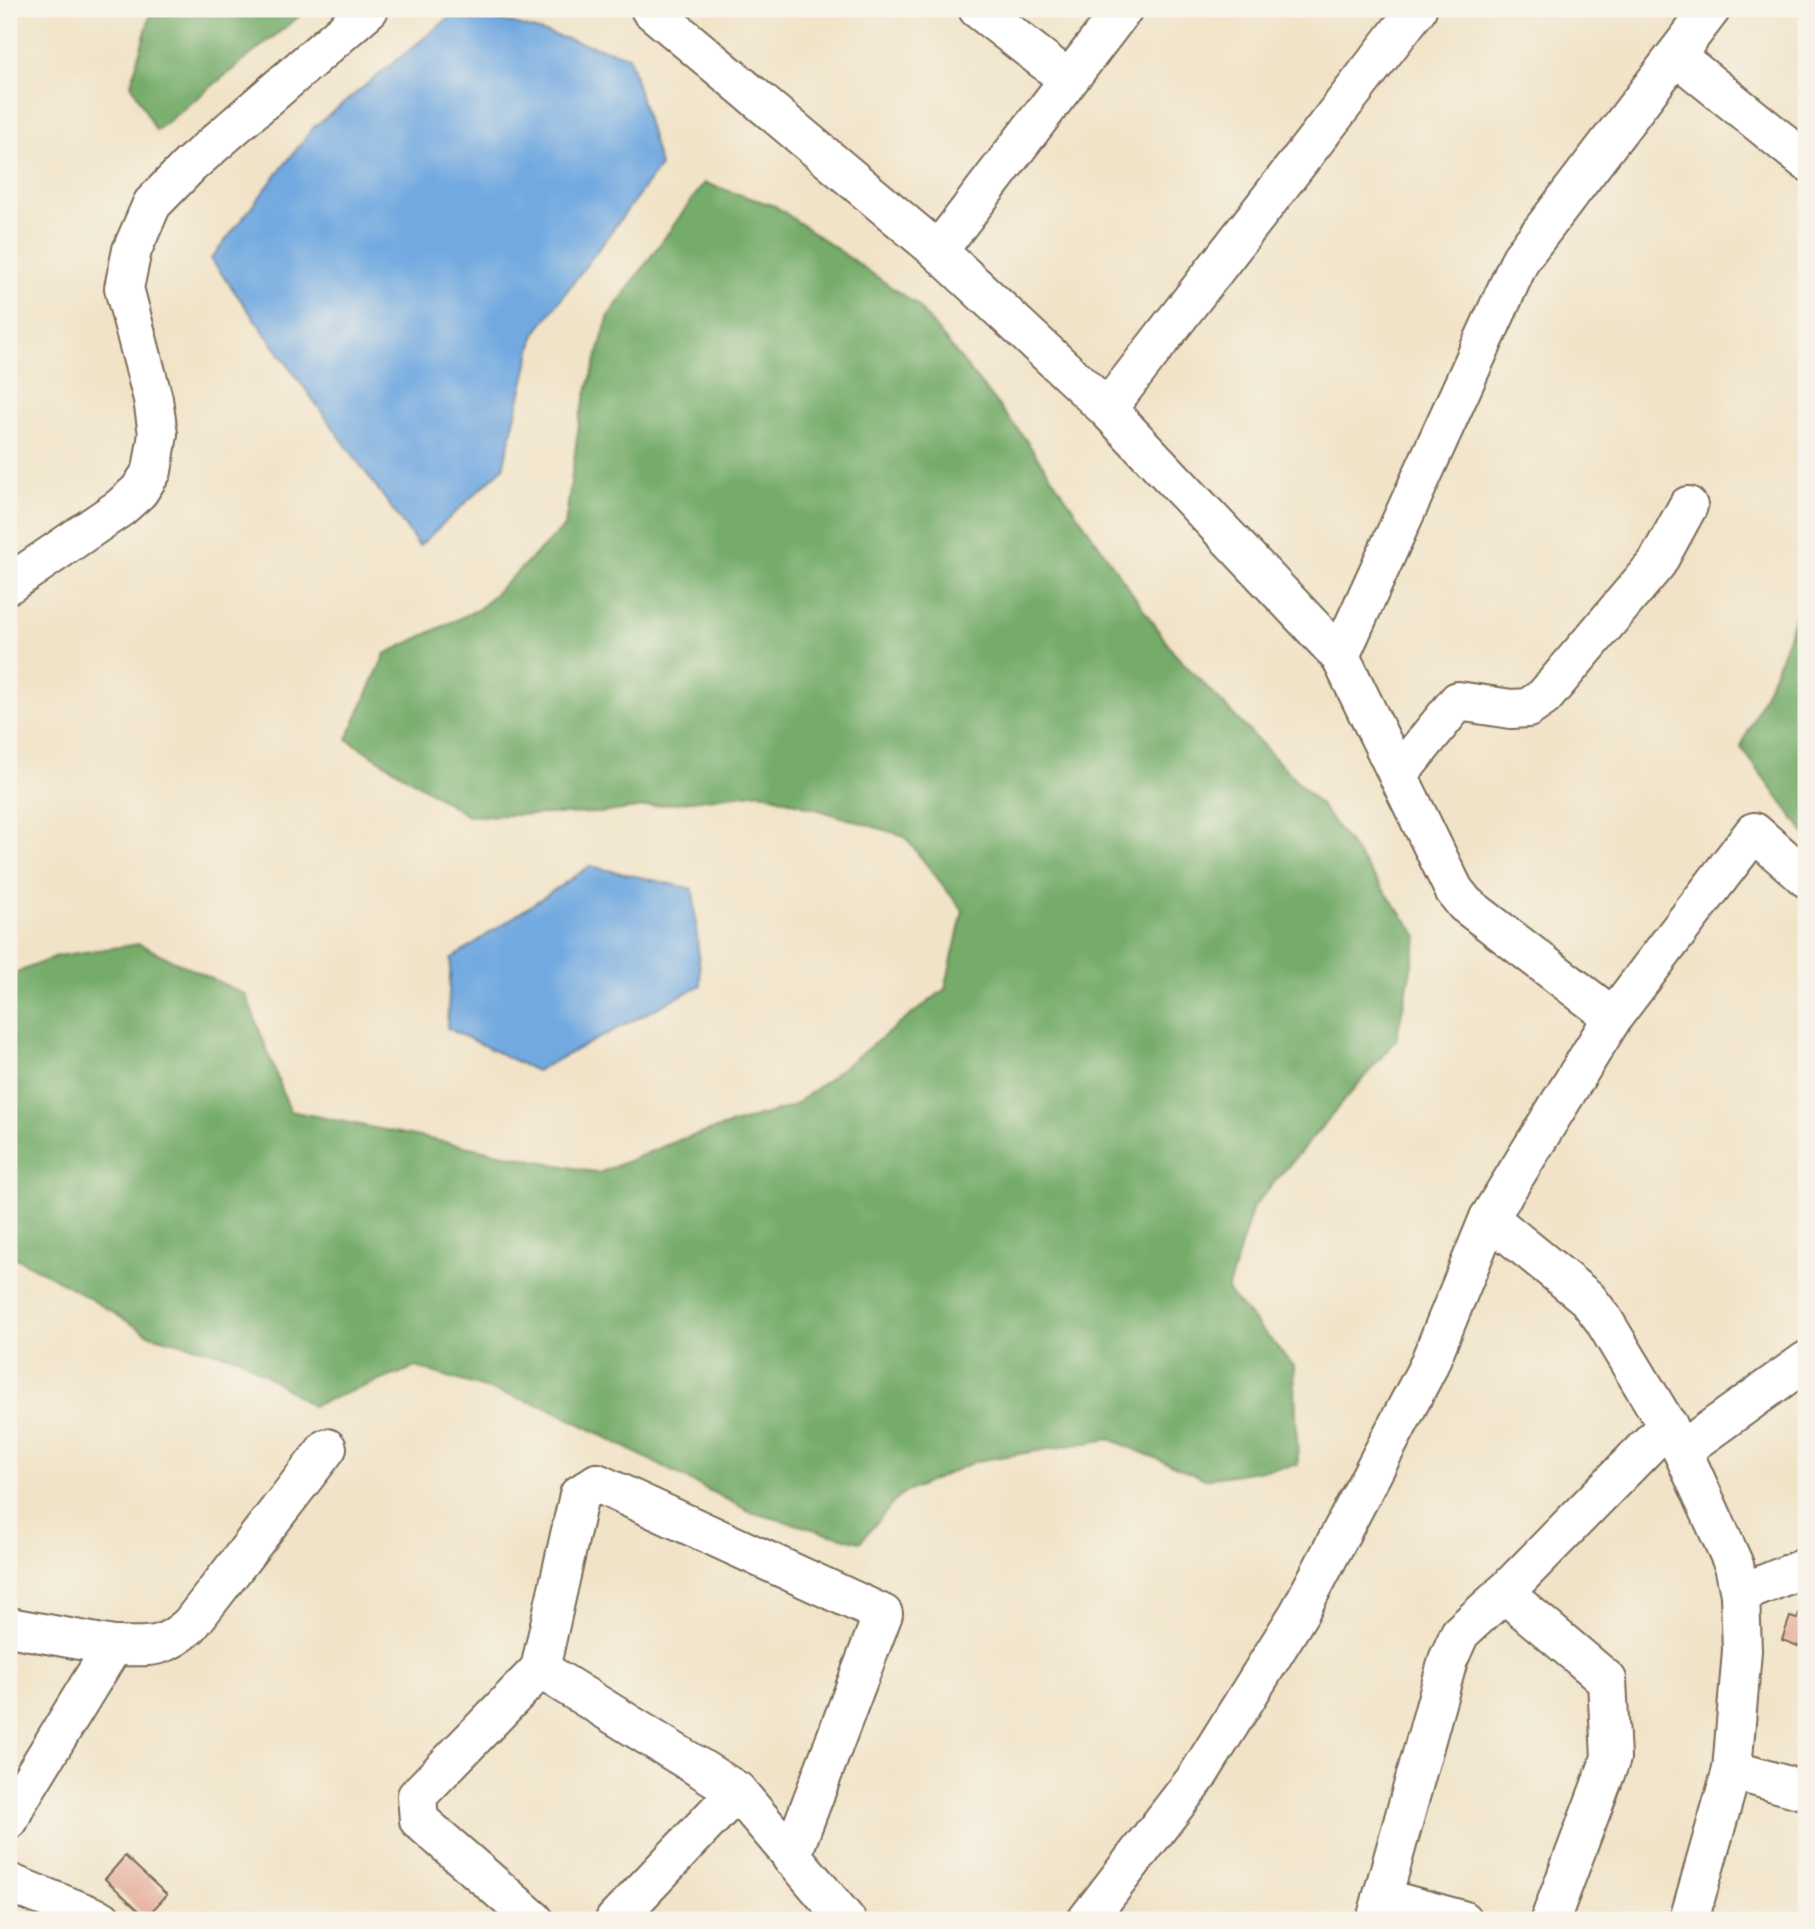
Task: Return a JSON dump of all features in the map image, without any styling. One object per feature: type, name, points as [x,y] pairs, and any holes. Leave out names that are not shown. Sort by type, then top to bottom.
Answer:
[{"type":"street","points":[[9,584],[120,508],[139,491],[152,471],[158,434],[153,399],[124,288],[132,250],[152,204],[190,165],[369,9]]},
{"type":"street","points":[[650,9],[938,251],[1107,409],[1340,656],[1454,890],[1465,904],[1613,1017]]},
{"type":"street","points":[[978,9],[1068,79]]},
{"type":"street","points":[[938,251],[1123,9]]},
{"type":"street","points":[[1107,409],[1417,9]]},
{"type":"street","points":[[1340,656],[1521,258],[1676,56],[1698,13]]},
{"type":"street","points":[[1676,56],[1806,161]]},
{"type":"street","points":[[1398,775],[1458,701],[1511,709],[1528,708],[1544,697],[1657,564],[1688,506]]},
{"type":"street","points":[[1087,1920],[1197,1777],[1299,1613],[1427,1369],[1489,1218],[1613,1017],[1754,832],[1806,878]]},
{"type":"street","points":[[1489,1218],[1587,1298],[1603,1319],[1675,1438],[1734,1565],[1740,1594],[1742,1651],[1732,1770],[1689,1920]]},
{"type":"street","points":[[1462,1920],[1379,1909],[1448,1660],[1460,1633],[1675,1438],[1806,1361]]},
{"type":"street","points":[[9,1627],[113,1646],[160,1646],[176,1637],[190,1625],[327,1448]]},
{"type":"street","points":[[534,1920],[419,1821],[417,1796],[540,1669],[579,1496],[597,1483],[883,1614],[791,1857]]},
{"type":"street","points":[[1740,1594],[1806,1567]]},
{"type":"street","points":[[1504,1593],[1607,1680],[1611,1758],[1550,1920]]},
{"type":"street","points":[[9,1820],[113,1646]]},
{"type":"street","points":[[540,1669],[737,1791],[846,1920]]},
{"type":"street","points":[[1732,1770],[1806,1791]]},
{"type":"street","points":[[615,1920],[737,1791]]},
{"type":"street","points":[[9,1883],[102,1920]]},
{"type":"green space","points":[[152,9],[308,9],[156,131],[131,84]]},
{"type":"green space","points":[[704,183],[775,206],[917,305],[1023,436],[1174,653],[1321,806],[1418,936],[1396,1040],[1253,1207],[1227,1291],[1294,1366],[1298,1465],[1205,1479],[1110,1439],[976,1461],[900,1495],[860,1542],[751,1512],[547,1407],[416,1367],[312,1406],[240,1358],[150,1335],[9,1254],[9,976],[57,956],[139,944],[246,995],[290,1111],[599,1173],[679,1140],[793,1106],[945,989],[963,911],[904,836],[760,792],[599,813],[468,816],[347,739],[385,654],[479,609],[565,526],[580,416],[609,315]]},
{"type":"green space","points":[[1806,586],[1806,835],[1741,747],[1778,664]]},
{"type":"water","points":[[460,9],[629,56],[660,166],[535,334],[503,468],[419,546],[211,259],[314,127]]},
{"type":"water","points":[[590,866],[693,889],[701,985],[536,1071],[447,1028],[451,959]]},
{"type":"building","points":[[1804,1599],[1806,1649],[1782,1640],[1790,1617],[1797,1619]]},
{"type":"building","points":[[125,1856],[167,1895],[146,1917],[105,1879]]}]
